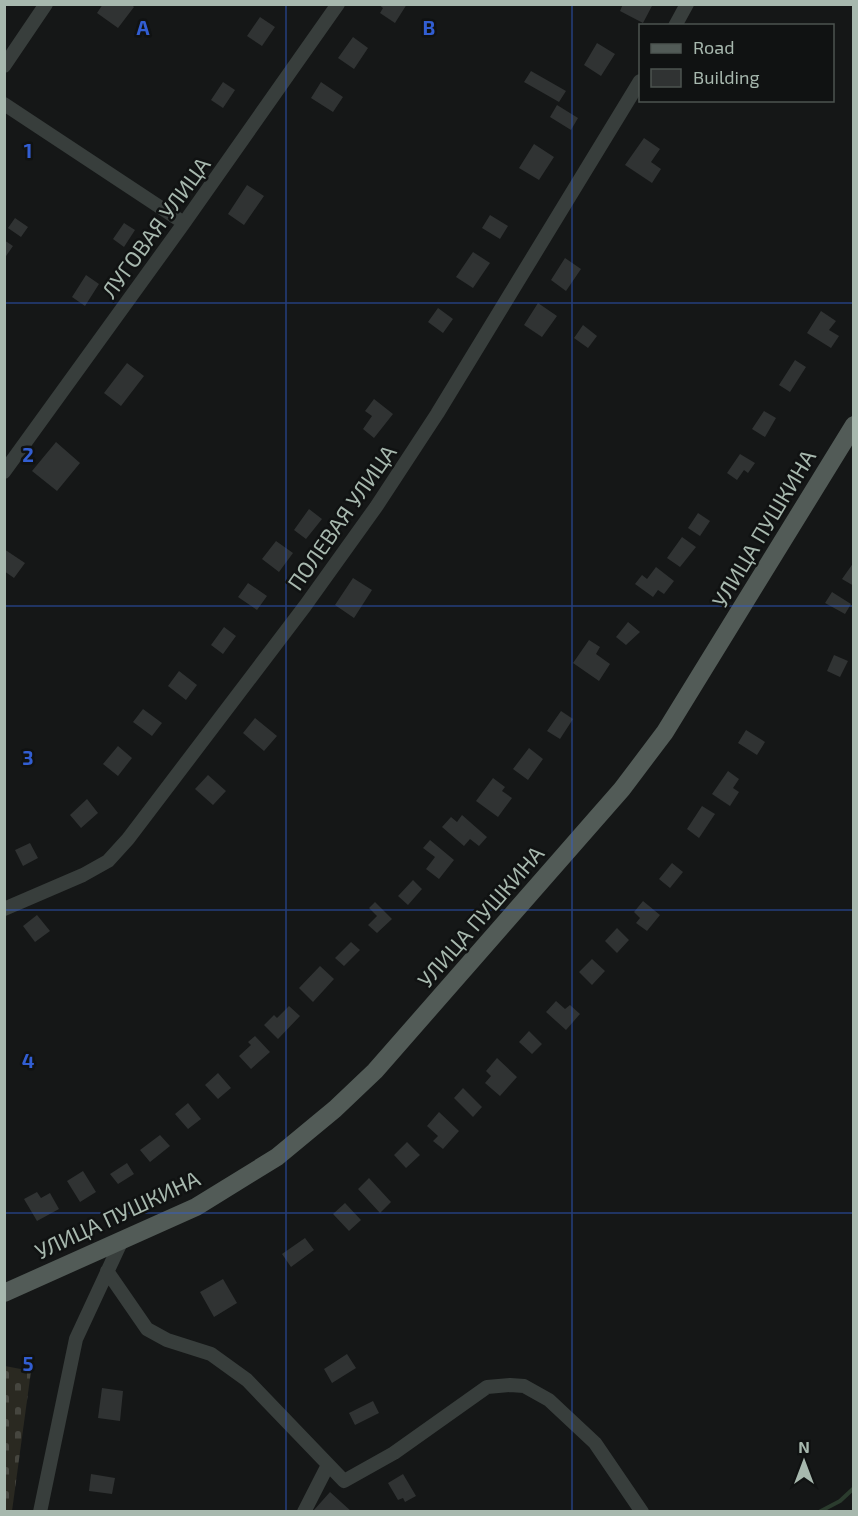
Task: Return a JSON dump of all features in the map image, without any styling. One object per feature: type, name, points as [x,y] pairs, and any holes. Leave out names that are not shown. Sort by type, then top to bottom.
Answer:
[{"type":"main road","name":"УЛИЦА ПУШКИНА","points":[[4,1293],[196,1207],[277,1157],[375,1071],[622,789],[671,722],[854,425]]},
{"type":"street","points":[[4,66],[46,4]]},
{"type":"street","name":"ЛУГОВАЯ УЛИЦА","points":[[4,471],[184,223],[338,4]]},
{"type":"street","points":[[676,24],[687,4]]},
{"type":"street","name":"ПОЛЕВАЯ УЛИЦА","points":[[4,909],[83,875],[108,861],[128,839],[305,606],[376,507],[437,414],[639,83]]},
{"type":"street","points":[[4,104],[184,223]]},
{"type":"street","points":[[40,1512],[76,1339],[122,1240]]},
{"type":"street","points":[[107,1271],[147,1329],[167,1340],[211,1354],[247,1380],[344,1481],[394,1453],[487,1387],[524,1386],[549,1400],[595,1443],[642,1512]]},
{"type":"street","points":[[304,1512],[328,1465]]},
{"type":"green space","points":[[5,1366],[31,1371],[12,1511],[5,1511]]},
{"type":"building","points":[[103,4],[131,4],[134,7],[118,28],[97,13]]},
{"type":"building","points":[[378,4],[407,4],[395,23],[380,13],[383,8]]},
{"type":"building","points":[[623,4],[653,4],[643,23],[620,11]]},
{"type":"building","points":[[260,17],[275,27],[262,46],[247,36]]},
{"type":"building","points":[[353,37],[368,48],[354,69],[338,58]]},
{"type":"building","points":[[597,43],[615,54],[601,76],[584,65]]},
{"type":"building","points":[[531,71],[566,91],[559,102],[524,82]]},
{"type":"building","points":[[223,82],[235,90],[223,108],[211,100]]},
{"type":"building","points":[[321,82],[343,97],[333,112],[311,98]]},
{"type":"building","points":[[557,105],[578,118],[571,130],[550,117]]},
{"type":"building","points":[[644,138],[660,149],[651,162],[661,169],[652,183],[625,165]]},
{"type":"building","points":[[534,144],[554,157],[539,180],[519,168]]},
{"type":"building","points":[[247,185],[264,196],[244,225],[228,214]]},
{"type":"building","points":[[490,215],[508,226],[500,239],[482,228]]},
{"type":"building","points":[[15,218],[28,227],[21,237],[8,228]]},
{"type":"building","points":[[124,223],[135,230],[124,247],[113,239]]},
{"type":"building","points":[[4,240],[13,246],[4,259]]},
{"type":"building","points":[[473,252],[490,263],[473,288],[456,277]]},
{"type":"building","points":[[565,258],[581,269],[566,291],[551,280]]},
{"type":"building","points":[[86,275],[99,284],[85,306],[72,297]]},
{"type":"building","points":[[538,303],[557,316],[542,337],[524,325]]},
{"type":"building","points":[[438,308],[453,319],[443,333],[428,322]]},
{"type":"building","points":[[821,311],[836,321],[829,330],[839,336],[831,348],[807,333]]},
{"type":"building","points":[[583,325],[597,336],[588,348],[574,338]]},
{"type":"building","points":[[795,360],[806,367],[790,392],[779,385]]},
{"type":"building","points":[[127,363],[144,376],[121,406],[104,393]]},
{"type":"building","points":[[374,399],[393,414],[374,438],[363,429],[372,416],[365,411]]},
{"type":"building","points":[[764,411],[776,418],[765,437],[752,429]]},
{"type":"building","points":[[56,442],[80,463],[57,491],[32,471]]},
{"type":"building","points":[[740,454],[755,463],[748,473],[744,470],[737,480],[727,473]]},
{"type":"building","points":[[309,509],[322,519],[306,539],[294,530]]},
{"type":"building","points":[[698,513],[710,521],[700,536],[688,528]]},
{"type":"building","points":[[682,537],[696,547],[680,567],[667,558]]},
{"type":"building","points":[[276,541],[293,553],[279,572],[262,559]]},
{"type":"building","points":[[4,549],[25,563],[14,578],[4,571]]},
{"type":"building","points":[[854,562],[854,586],[842,579]]},
{"type":"building","points":[[656,567],[674,581],[664,594],[658,590],[653,597],[635,584],[642,575],[647,579]]},
{"type":"building","points":[[353,578],[372,590],[354,618],[335,605]]},
{"type":"building","points":[[248,583],[267,596],[257,610],[238,597]]},
{"type":"building","points":[[832,592],[851,604],[845,614],[825,603]]},
{"type":"building","points":[[628,622],[640,632],[626,645],[616,637]]},
{"type":"building","points":[[224,627],[236,636],[223,654],[211,645]]},
{"type":"building","points":[[589,640],[600,647],[596,654],[610,664],[599,681],[573,663]]},
{"type":"building","points":[[834,655],[848,661],[840,677],[827,671]]},
{"type":"building","points":[[179,671],[197,685],[186,700],[168,686]]},
{"type":"building","points":[[143,709],[162,723],[152,736],[133,722]]},
{"type":"building","points":[[561,711],[573,719],[560,739],[547,731]]},
{"type":"building","points":[[255,718],[277,736],[264,751],[243,733]]},
{"type":"building","points":[[746,730],[765,742],[757,755],[738,743]]},
{"type":"building","points":[[118,746],[132,758],[118,776],[103,764]]},
{"type":"building","points":[[529,748],[543,759],[528,780],[513,769]]},
{"type":"building","points":[[728,771],[739,779],[733,788],[739,792],[730,806],[712,794]]},
{"type":"building","points":[[208,775],[226,791],[213,805],[195,789]]},
{"type":"building","points":[[493,778],[505,787],[502,791],[512,798],[498,817],[476,801]]},
{"type":"building","points":[[87,799],[98,813],[81,828],[70,815]]},
{"type":"building","points":[[702,806],[715,814],[699,838],[687,829]]},
{"type":"building","points":[[462,815],[487,837],[479,846],[470,839],[464,846],[442,827],[451,817],[457,822]]},
{"type":"building","points":[[430,840],[454,860],[439,879],[426,869],[435,857],[423,848]]},
{"type":"building","points":[[30,843],[38,858],[23,866],[15,850]]},
{"type":"building","points":[[672,863],[683,872],[670,888],[659,879]]},
{"type":"building","points":[[413,880],[422,889],[408,905],[398,896]]},
{"type":"building","points":[[643,901],[660,915],[647,931],[636,923],[640,918],[634,912]]},
{"type":"building","points":[[375,902],[392,919],[377,933],[368,925],[377,916],[369,908]]},
{"type":"building","points":[[37,915],[50,931],[35,942],[23,926]]},
{"type":"building","points":[[617,928],[629,940],[617,953],[605,941]]},
{"type":"building","points":[[351,942],[360,950],[344,966],[335,958]]},
{"type":"building","points":[[592,959],[605,971],[592,985],[579,972]]},
{"type":"building","points":[[320,966],[334,979],[313,1002],[299,988]]},
{"type":"building","points":[[556,1001],[565,1009],[570,1005],[580,1014],[566,1030],[546,1012]]},
{"type":"building","points":[[289,1006],[300,1016],[278,1039],[264,1025],[274,1015],[277,1018]]},
{"type":"building","points":[[529,1031],[542,1044],[532,1054],[519,1042]]},
{"type":"building","points":[[255,1036],[270,1052],[251,1069],[239,1056],[251,1045],[248,1042]]},
{"type":"building","points":[[497,1058],[517,1077],[500,1096],[485,1083],[491,1076],[486,1071]]},
{"type":"building","points":[[218,1073],[231,1088],[218,1099],[205,1085]]},
{"type":"building","points":[[463,1088],[482,1107],[473,1117],[454,1098]]},
{"type":"building","points":[[188,1103],[201,1119],[188,1129],[175,1114]]},
{"type":"building","points":[[439,1112],[459,1131],[443,1149],[433,1141],[438,1136],[427,1126]]},
{"type":"building","points":[[160,1135],[170,1146],[150,1162],[140,1150]]},
{"type":"building","points":[[407,1142],[420,1155],[406,1168],[394,1155]]},
{"type":"building","points":[[127,1163],[134,1174],[118,1184],[110,1174]]},
{"type":"building","points":[[83,1171],[96,1192],[80,1202],[67,1181]]},
{"type":"building","points":[[369,1178],[391,1202],[380,1213],[358,1189]]},
{"type":"building","points":[[37,1192],[41,1198],[50,1193],[59,1209],[37,1221],[24,1199]]},
{"type":"building","points":[[345,1203],[361,1220],[349,1231],[333,1214]]},
{"type":"building","points":[[305,1238],[314,1250],[291,1267],[282,1254]]},
{"type":"building","points":[[223,1279],[237,1303],[214,1317],[200,1292]]},
{"type":"building","points":[[347,1354],[356,1368],[332,1383],[324,1369]]},
{"type":"building","points":[[102,1388],[123,1391],[120,1421],[98,1418]]},
{"type":"building","points":[[373,1401],[379,1413],[355,1425],[349,1413]]},
{"type":"building","points":[[91,1474],[115,1478],[112,1494],[89,1491]]},
{"type":"building","points":[[403,1474],[416,1496],[405,1502],[403,1498],[398,1500],[388,1483]]},
{"type":"building","points":[[330,1492],[352,1512],[314,1510]]},
{"type":"waterway","points":[[819,1512],[840,1501],[854,1488]]}]
